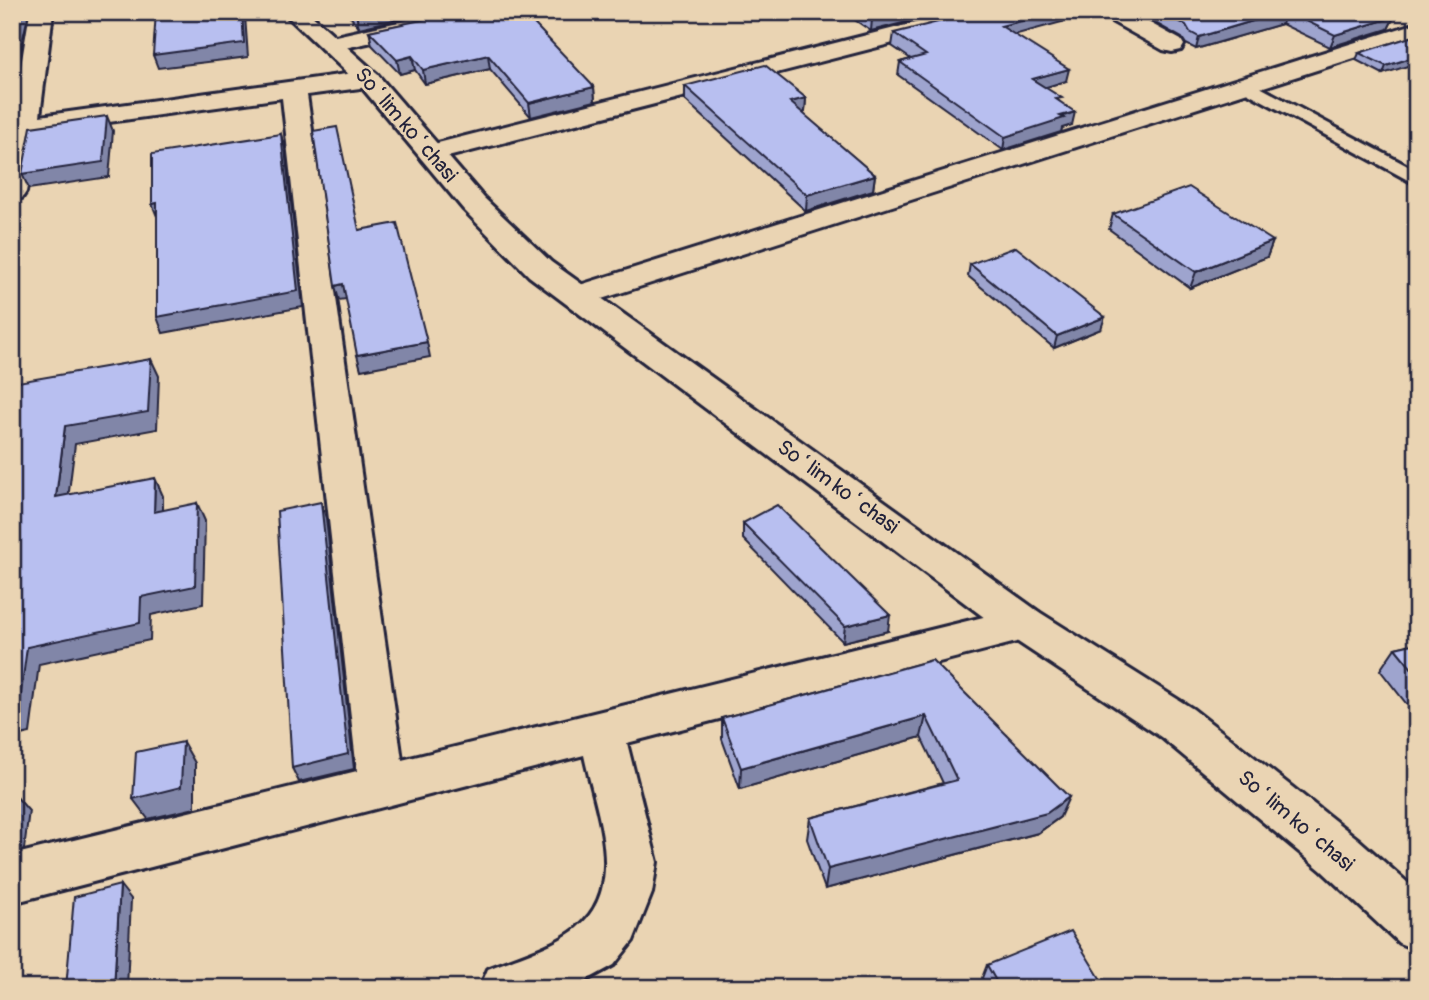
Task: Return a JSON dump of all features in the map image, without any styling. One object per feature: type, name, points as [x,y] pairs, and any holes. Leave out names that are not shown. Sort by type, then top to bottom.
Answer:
[{"type":"street","points":[[12,192],[18,127],[42,12]]},
{"type":"street","name":"Soʻlim koʻchasi","points":[[293,12],[369,79],[474,204],[540,269],[1024,624],[1177,723],[1340,855],[1417,925]]},
{"type":"street","points":[[331,44],[477,12]]},
{"type":"street","points":[[432,153],[987,12]]},
{"type":"street","points":[[1112,12],[1172,45]]},
{"type":"street","points":[[578,296],[1245,84],[1409,25]]},
{"type":"street","points":[[18,127],[369,79]]},
{"type":"street","points":[[294,90],[382,785]]},
{"type":"street","points":[[12,879],[1024,624]]},
{"type":"street","points":[[507,988],[541,975],[595,947],[615,923],[627,893],[632,862],[601,729]]},
{"type":"lane","points":[[1245,84],[1417,179]]},
{"type":"building","points":[[12,12],[18,12],[12,37]]},
{"type":"building","points":[[156,12],[242,12],[244,43],[153,55]]},
{"type":"building","points":[[460,12],[523,12],[594,87],[529,103],[488,55],[423,70],[412,56],[397,60],[369,31]]},
{"type":"building","points":[[862,12],[899,12],[872,19]]},
{"type":"building","points":[[978,12],[1056,12],[1001,26],[1069,69],[1032,79],[1062,98],[1056,99],[1075,112],[1005,137],[900,62],[926,55],[894,33]]},
{"type":"building","points":[[1162,12],[1283,12],[1199,37],[1190,32],[1186,25]]},
{"type":"building","points":[[1288,12],[1383,12],[1394,17],[1335,35]]},
{"type":"building","points":[[1417,35],[1417,56],[1386,66],[1359,53]]},
{"type":"building","points":[[765,65],[806,98],[790,102],[875,175],[807,195],[685,86]]},
{"type":"building","points":[[107,116],[103,162],[22,174],[31,127]]},
{"type":"building","points":[[337,127],[359,230],[397,223],[427,342],[357,355],[343,284],[335,286],[313,131]]},
{"type":"building","points":[[281,134],[298,291],[157,317],[157,203],[152,204],[152,154]]},
{"type":"building","points":[[1189,187],[1273,241],[1196,272],[1113,214]]},
{"type":"building","points":[[1016,247],[1105,317],[1057,336],[970,264]]},
{"type":"building","points":[[151,359],[148,412],[65,426],[56,497],[155,478],[154,512],[197,503],[195,586],[141,597],[140,623],[27,647],[18,716],[12,718],[12,383]]},
{"type":"building","points":[[321,502],[348,754],[292,768],[277,511]]},
{"type":"building","points":[[777,505],[890,615],[845,626],[743,523]]},
{"type":"building","points":[[1417,643],[1417,675],[1395,648]]},
{"type":"building","points":[[932,660],[1069,797],[1047,813],[828,869],[810,818],[957,780],[926,716],[741,768],[722,718]]},
{"type":"building","points":[[183,742],[181,787],[133,799],[136,752]]},
{"type":"building","points":[[12,795],[15,795],[12,816]]},
{"type":"building","points":[[120,885],[114,988],[66,988],[74,897]]},
{"type":"building","points":[[1071,931],[1103,983],[1092,988],[1000,988],[987,965]]}]
